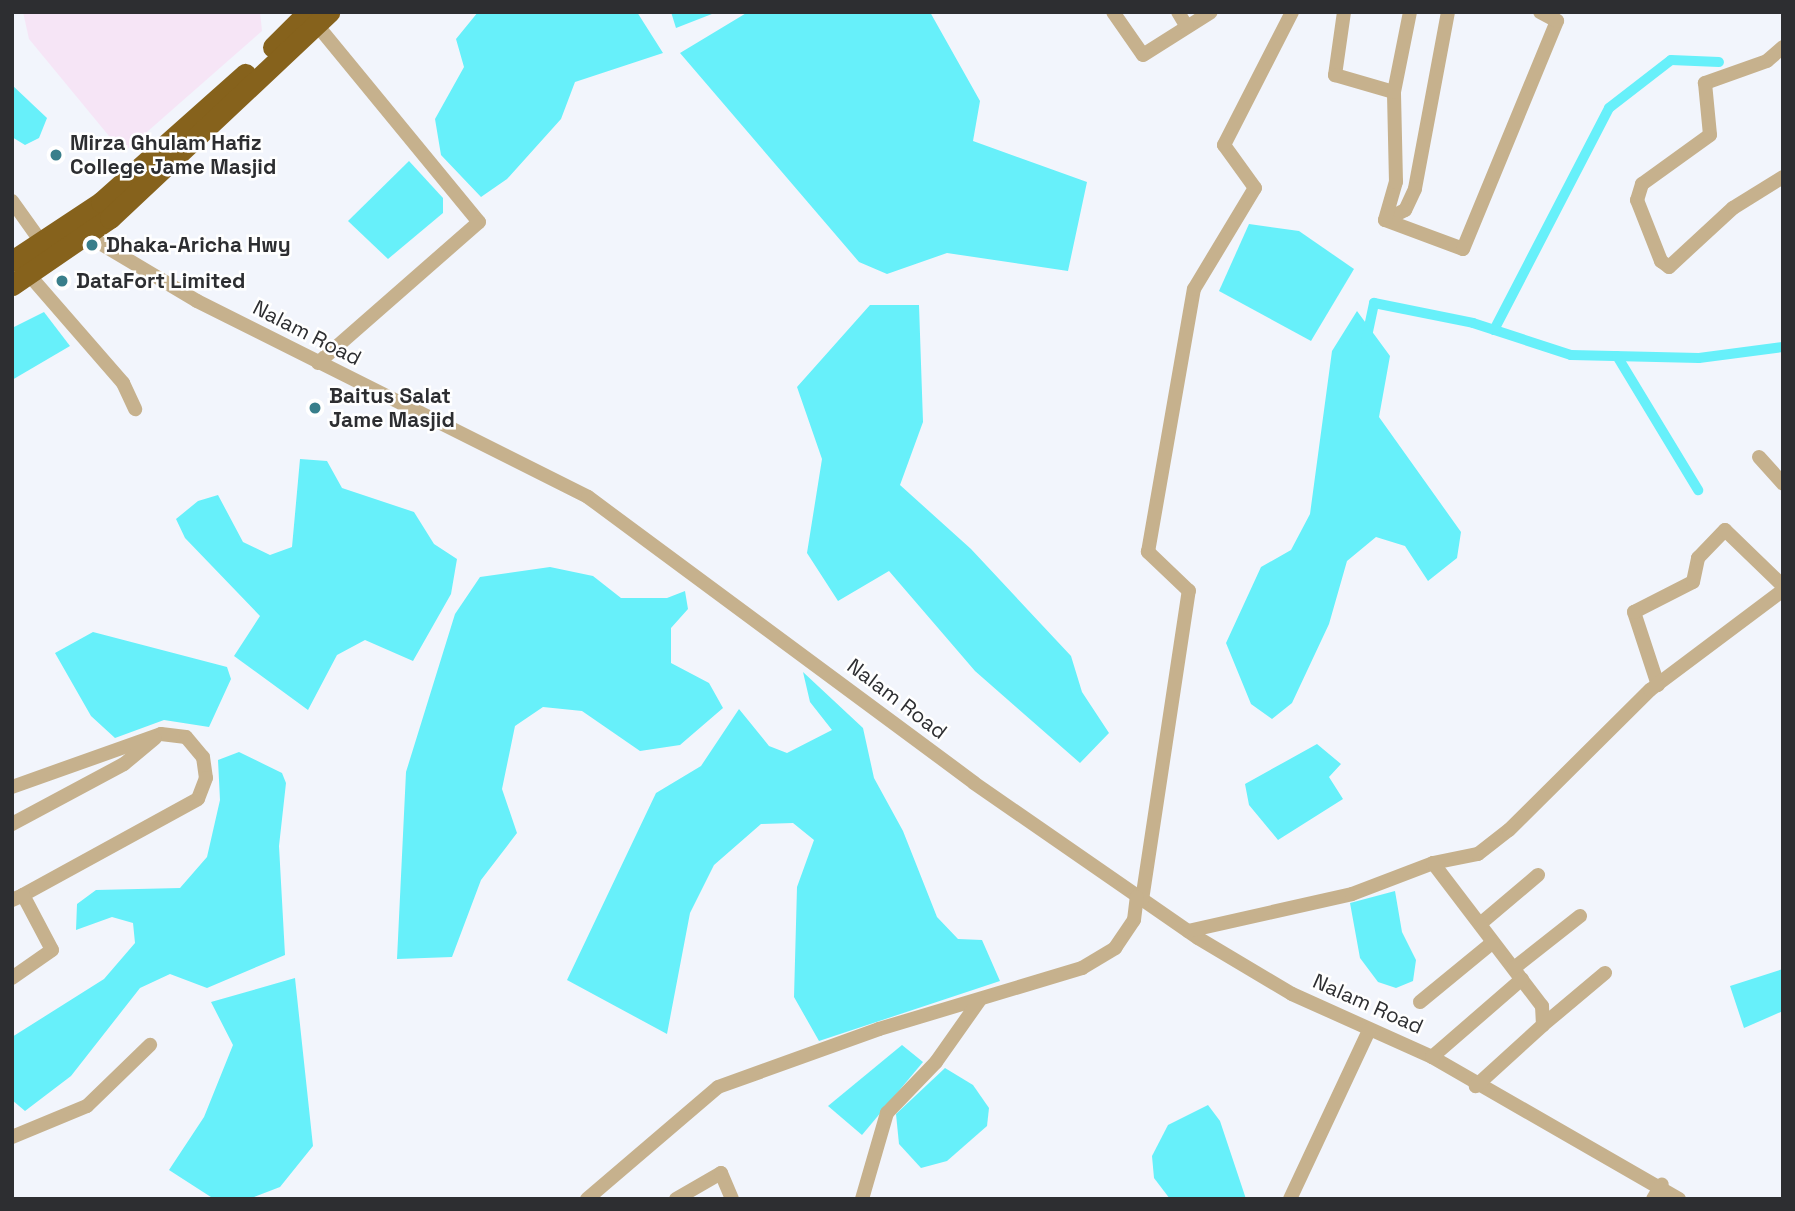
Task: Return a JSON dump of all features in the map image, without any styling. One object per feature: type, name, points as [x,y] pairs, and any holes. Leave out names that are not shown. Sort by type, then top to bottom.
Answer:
[{"type":"highway","points":[[21,281],[88,236],[318,17]]},
{"type":"highway","points":[[12,261],[101,202],[318,17]]},
{"type":"street","points":[[1113,12],[1143,55],[1211,12]]},
{"type":"street","points":[[1178,12],[1187,27]]},
{"type":"street","points":[[587,1199],[718,1087],[879,1028],[979,1001],[1082,968],[1115,947],[1134,920],[1140,899],[1189,591],[1148,552],[1194,289],[1255,188],[1224,145],[1292,12]]},
{"type":"street","points":[[1344,12],[1335,75],[1394,92]]},
{"type":"street","points":[[1385,220],[1396,182],[1394,92],[1410,12]]},
{"type":"street","points":[[1385,220],[1405,210],[1415,189],[1448,12]]},
{"type":"street","points":[[1385,220],[1463,249],[1557,21],[1539,12]]},
{"type":"street","points":[[318,17],[479,222],[318,363]]},
{"type":"street","points":[[1783,47],[1767,61],[1705,83],[1710,135],[1642,184],[1637,200],[1661,261],[1669,267],[1733,208],[1783,177]]},
{"type":"street","points":[[12,201],[42,243]]},
{"type":"street","name":"Nalam Road","points":[[88,236],[130,265],[318,363],[588,497],[1140,899],[1188,931],[1292,993],[1432,1057],[1602,1160],[1662,1184],[1679,1199]]},
{"type":"street","points":[[21,281],[123,383],[135,409]]},
{"type":"street","points":[[1759,457],[1783,484]]},
{"type":"street","points":[[1188,931],[1352,894],[1433,863],[1478,854],[1509,830],[1658,685],[1783,588],[1725,530],[1698,558],[1693,582],[1634,612],[1658,685]]},
{"type":"street","points":[[12,787],[161,734],[186,737],[203,757],[206,778],[198,799],[18,898],[52,950],[12,978]]},
{"type":"street","points":[[12,824],[124,764],[161,734]]},
{"type":"street","points":[[1433,863],[1542,1006],[1543,1025]]},
{"type":"street","points":[[1480,924],[1538,875]]},
{"type":"street","points":[[1432,1057],[1580,916]]},
{"type":"street","points":[[1420,1002],[1493,942]]},
{"type":"street","points":[[1476,1086],[1605,973]]},
{"type":"street","points":[[862,1199],[887,1113],[936,1062],[979,1001]]},
{"type":"street","points":[[1290,1199],[1369,1030]]},
{"type":"street","points":[[12,1137],[87,1107],[150,1045]]},
{"type":"street","points":[[676,1199],[721,1172],[732,1199]]},
{"type":"street","points":[[1653,1199],[1662,1184]]},
{"type":"shaded area","points":[[23,12],[260,12],[262,31],[123,153],[29,39]]},
{"type":"water","points":[[478,12],[637,12],[663,53],[575,82],[561,119],[507,179],[481,197],[441,155],[435,119],[464,67],[456,39]]},
{"type":"water","points":[[671,12],[717,12],[676,28]]},
{"type":"water","points":[[748,12],[930,12],[980,101],[973,141],[1087,182],[1068,271],[947,253],[887,274],[859,262],[680,53]]},
{"type":"water","points":[[12,85],[47,118],[39,138],[25,145],[12,137]]},
{"type":"water","points":[[409,161],[443,198],[443,213],[388,259],[348,221]]},
{"type":"water","points":[[1249,224],[1299,231],[1354,269],[1311,341],[1219,291]]},
{"type":"water","points":[[870,305],[919,305],[923,422],[900,485],[971,549],[1071,656],[1082,692],[1109,733],[1080,763],[975,671],[889,571],[838,601],[807,553],[822,459],[797,387]]},
{"type":"water","points":[[1357,311],[1390,356],[1379,417],[1461,532],[1457,558],[1428,581],[1405,546],[1376,537],[1347,561],[1329,624],[1292,703],[1272,719],[1251,704],[1226,643],[1261,567],[1291,550],[1310,514],[1332,351]]},
{"type":"water","points":[[44,312],[70,346],[12,380],[12,328]]},
{"type":"water","points":[[300,459],[327,461],[342,488],[414,512],[434,544],[457,559],[451,594],[413,661],[365,640],[337,655],[308,710],[234,656],[260,616],[185,538],[176,519],[198,501],[218,495],[243,542],[270,555],[292,547]]},
{"type":"water","points":[[550,567],[593,576],[621,598],[667,598],[685,591],[688,609],[671,628],[671,663],[709,683],[723,708],[680,745],[640,751],[582,711],[543,707],[515,726],[502,789],[517,833],[481,880],[452,957],[397,959],[406,772],[455,614],[480,577]]},
{"type":"water","points":[[93,632],[227,667],[231,679],[209,727],[164,720],[115,738],[91,716],[55,653]]},
{"type":"water","points":[[803,672],[863,728],[874,778],[903,831],[937,917],[958,939],[982,940],[1000,981],[819,1041],[794,997],[797,887],[814,840],[793,823],[761,824],[714,865],[690,913],[667,1034],[567,980],[656,793],[701,766],[739,709],[769,746],[787,753],[832,730],[810,702]]},
{"type":"water","points":[[1317,744],[1341,764],[1329,777],[1343,799],[1278,840],[1249,805],[1245,784]]},
{"type":"water","points":[[239,752],[282,773],[286,783],[279,846],[285,955],[207,988],[170,974],[140,988],[71,1076],[25,1111],[12,1100],[12,1037],[104,979],[135,943],[133,923],[112,917],[76,930],[77,904],[96,890],[180,888],[207,857],[220,800],[218,760]]},
{"type":"water","points":[[1395,891],[1402,932],[1416,960],[1413,981],[1396,988],[1378,982],[1360,958],[1350,903]]},
{"type":"water","points":[[1783,969],[1783,1011],[1744,1028],[1730,986]]},
{"type":"water","points":[[295,978],[313,1146],[280,1187],[249,1199],[214,1199],[169,1170],[204,1117],[233,1045],[211,1002]]},
{"type":"water","points":[[902,1045],[923,1062],[862,1135],[828,1106]]},
{"type":"water","points":[[945,1068],[973,1085],[989,1108],[987,1126],[947,1161],[921,1168],[899,1144],[896,1114]]},
{"type":"water","points":[[1208,1105],[1220,1121],[1246,1199],[1170,1199],[1154,1178],[1152,1156],[1168,1125]]},
{"type":"waterway","points":[[1494,330],[1609,108],[1671,60],[1719,62]]},
{"type":"waterway","points":[[1366,341],[1374,303],[1473,323],[1571,355],[1699,358],[1783,347]]},
{"type":"waterway","points":[[1617,356],[1698,490]]},
{"type":"place","name":"Mirza Ghulam Hafiz College Jame Masjid","points":[[56,155]]},
{"type":"place","name":"Dhaka-Aricha Hwy","points":[[92,245]]},
{"type":"place","name":"DataFort Limited","points":[[62,281]]},
{"type":"place","name":"Baitus Salat Jame Masjid","points":[[315,408]]}]
